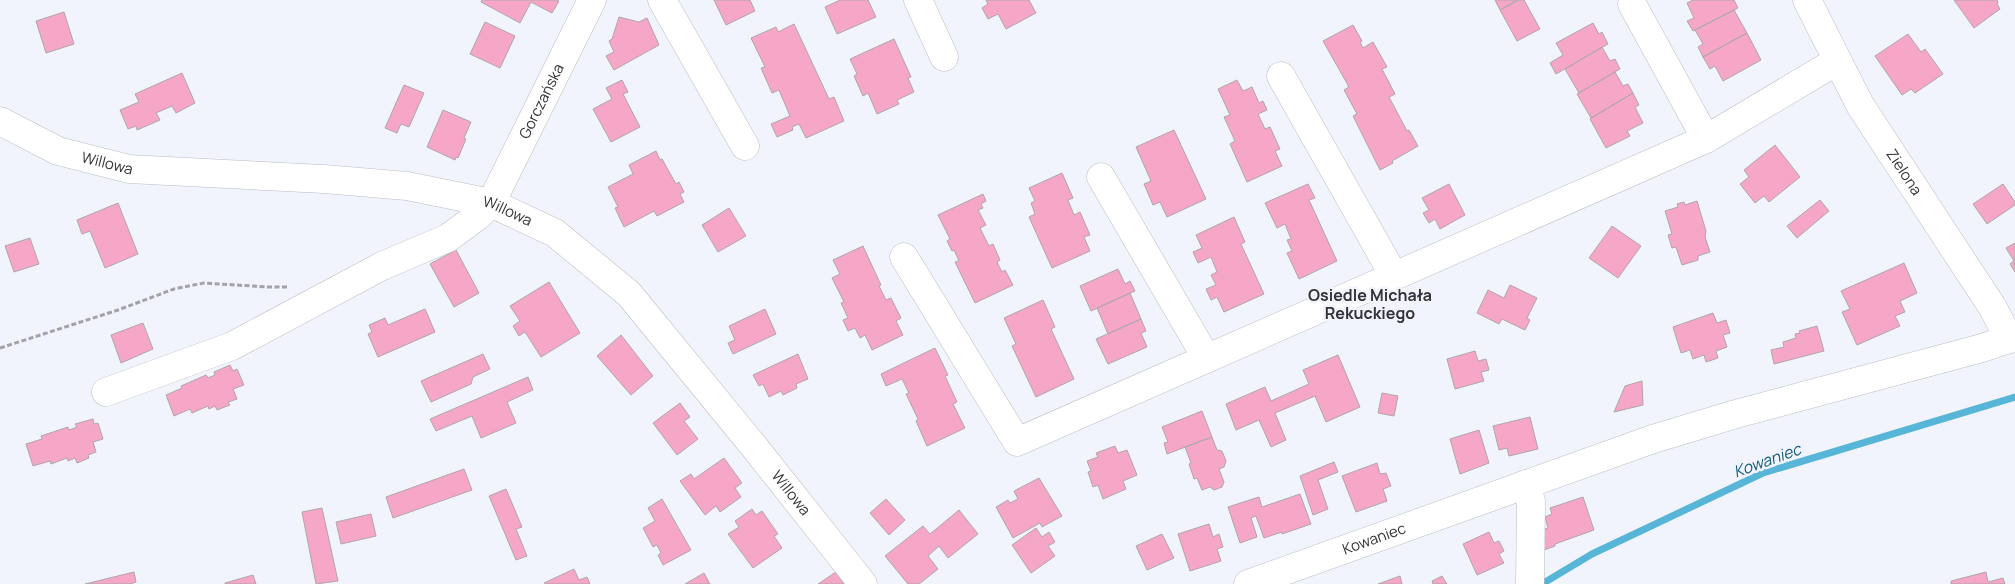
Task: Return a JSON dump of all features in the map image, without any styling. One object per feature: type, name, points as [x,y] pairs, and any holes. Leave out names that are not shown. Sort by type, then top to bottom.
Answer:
[{"type":"street","name":"Gorczańska","points":[[491,203],[592,0]]},
{"type":"street","points":[[662,0],[745,146]]},
{"type":"street","points":[[918,0],[944,57]]},
{"type":"street","name":"Zielona","points":[[1807,0],[1860,105],[2012,338]]},
{"type":"street","points":[[1632,4],[1706,139]]},
{"type":"street","points":[[904,257],[1017,442],[1706,139],[1837,61]]},
{"type":"street","points":[[1281,76],[1394,276]]},
{"type":"street","name":"Willowa","points":[[0,121],[58,151],[129,170],[324,179],[398,185],[491,203],[555,234],[629,294],[756,448],[863,584]]},
{"type":"street","points":[[1101,177],[1207,359]]},
{"type":"street","points":[[106,392],[232,346],[382,266],[448,238],[479,215],[491,203]]},
{"type":"street","name":"Kowaniec","points":[[1248,584],[1653,439],[2012,338]]},
{"type":"street","points":[[1526,484],[1531,501],[1530,576]]},
{"type":"path","points":[[0,348],[118,310],[157,294],[181,287],[204,284],[268,288],[293,286]]},
{"type":"building","points":[[482,0],[559,1],[552,13],[531,2],[520,23],[481,2]]},
{"type":"building","points":[[714,0],[750,0],[755,11],[726,25]]},
{"type":"building","points":[[840,0],[868,0],[876,17],[837,34],[825,7]]},
{"type":"building","points":[[986,0],[1029,0],[1036,13],[1006,29],[998,14],[988,19],[982,8],[988,4]]},
{"type":"building","points":[[1495,0],[1517,0],[1500,10]]},
{"type":"building","points":[[1519,0],[1524,0],[1540,29],[1517,41],[1500,10]]},
{"type":"building","points":[[1693,0],[1734,0],[1738,8],[1693,31],[1687,21],[1694,18],[1687,3]]},
{"type":"building","points":[[1954,0],[1997,0],[2000,9],[1974,28]]},
{"type":"building","points":[[1734,10],[1747,33],[1703,57],[1698,47],[1703,44],[1695,30]]},
{"type":"building","points":[[64,12],[74,44],[46,53],[36,21]]},
{"type":"building","points":[[619,17],[639,22],[647,18],[659,45],[614,70],[606,56],[614,52],[609,41],[612,39]]},
{"type":"building","points":[[485,22],[515,36],[500,68],[470,54]]},
{"type":"building","points":[[1593,23],[1599,34],[1602,32],[1608,44],[1556,74],[1550,63],[1563,55],[1556,43]]},
{"type":"building","points":[[794,24],[829,99],[834,97],[844,121],[806,138],[799,124],[792,127],[793,130],[777,137],[771,124],[790,116],[779,90],[772,93],[761,68],[765,67],[751,38],[776,27],[778,32]]},
{"type":"building","points":[[1353,25],[1362,41],[1360,42],[1363,48],[1373,42],[1387,67],[1382,69],[1395,94],[1389,97],[1407,131],[1409,130],[1418,146],[1380,170],[1353,116],[1357,114],[1344,90],[1349,87],[1323,41]]},
{"type":"building","points":[[1747,33],[1761,60],[1723,81],[1715,66],[1710,69],[1703,57]]},
{"type":"building","points":[[1908,34],[1921,52],[1925,49],[1943,74],[1915,93],[1911,89],[1902,95],[1875,56]]},
{"type":"building","points":[[894,39],[911,77],[908,78],[914,92],[897,100],[899,104],[877,114],[868,93],[863,96],[854,76],[857,74],[850,59]]},
{"type":"building","points":[[1602,47],[1610,61],[1615,59],[1620,69],[1579,93],[1565,69]]},
{"type":"building","points":[[1615,72],[1623,86],[1628,84],[1633,93],[1591,118],[1577,94]]},
{"type":"building","points":[[182,73],[195,103],[176,113],[172,106],[156,113],[160,120],[137,130],[136,126],[128,129],[120,110],[139,102],[135,94]]},
{"type":"building","points":[[622,80],[628,92],[623,94],[640,127],[611,142],[593,109],[612,99],[606,88]]},
{"type":"building","points":[[1237,80],[1243,91],[1252,87],[1259,103],[1263,101],[1267,110],[1258,114],[1265,129],[1270,127],[1280,149],[1275,151],[1282,166],[1247,182],[1230,144],[1235,141],[1224,117],[1230,115],[1218,89]]},
{"type":"building","points":[[404,85],[424,93],[409,127],[401,124],[397,133],[385,128]]},
{"type":"building","points":[[1633,93],[1639,105],[1635,107],[1643,123],[1627,131],[1630,136],[1606,148],[1590,119]]},
{"type":"building","points":[[443,110],[471,122],[458,158],[456,157],[455,160],[427,147]]},
{"type":"building","points":[[1174,130],[1206,199],[1167,217],[1160,202],[1153,205],[1144,184],[1151,181],[1136,147]]},
{"type":"building","points":[[1775,145],[1800,177],[1769,202],[1764,196],[1755,203],[1740,184],[1749,177],[1744,170]]},
{"type":"building","points":[[656,151],[676,184],[679,182],[684,192],[680,194],[684,202],[657,216],[654,211],[624,227],[615,208],[618,207],[608,187],[633,174],[629,165]]},
{"type":"building","points":[[1062,173],[1073,198],[1068,200],[1074,215],[1080,212],[1090,235],[1084,237],[1090,251],[1052,268],[1029,217],[1035,214],[1031,203],[1035,201],[1029,188]]},
{"type":"building","points":[[1308,184],[1315,198],[1309,200],[1337,261],[1299,279],[1287,253],[1292,251],[1287,240],[1291,239],[1285,224],[1277,228],[1265,203]]},
{"type":"building","points":[[1449,184],[1465,215],[1440,229],[1435,219],[1429,223],[1423,213],[1429,210],[1422,198]]},
{"type":"building","points":[[2003,184],[2015,205],[1987,224],[1973,204]]},
{"type":"building","points":[[983,194],[986,201],[981,204],[983,208],[978,210],[986,225],[980,228],[989,246],[993,244],[1000,260],[997,262],[1002,272],[1005,270],[1013,285],[975,303],[955,262],[959,261],[947,241],[950,239],[938,215]]},
{"type":"building","points":[[1820,200],[1829,211],[1797,238],[1787,226]]},
{"type":"building","points":[[1697,201],[1710,252],[1698,256],[1698,260],[1682,265],[1676,247],[1672,248],[1668,235],[1672,234],[1665,211],[1678,207],[1677,204],[1684,202],[1685,205]]},
{"type":"building","points":[[118,203],[138,254],[105,268],[90,231],[82,234],[77,220]]},
{"type":"building","points":[[729,208],[746,236],[718,252],[702,225]]},
{"type":"building","points":[[1234,217],[1245,242],[1241,244],[1264,294],[1224,312],[1217,297],[1211,300],[1206,289],[1216,285],[1211,275],[1217,272],[1211,257],[1198,263],[1193,252],[1202,248],[1196,235]]},
{"type":"building","points":[[1612,226],[1641,246],[1618,278],[1589,258]]},
{"type":"building","points":[[30,238],[39,264],[14,272],[5,246]]},
{"type":"building","points":[[2015,243],[2015,272],[2010,264],[2014,261],[2006,248]]},
{"type":"building","points":[[863,246],[886,300],[891,298],[901,318],[896,321],[903,335],[872,350],[865,335],[860,338],[855,328],[848,331],[843,320],[848,318],[841,303],[844,302],[832,278],[840,274],[833,260]]},
{"type":"building","points":[[456,250],[479,293],[454,307],[430,264]]},
{"type":"building","points":[[1904,263],[1917,293],[1900,301],[1905,312],[1895,316],[1900,326],[1857,345],[1842,312],[1850,309],[1841,291]]},
{"type":"building","points":[[1118,269],[1125,284],[1130,281],[1135,291],[1091,311],[1080,286]]},
{"type":"building","points":[[549,282],[580,333],[541,357],[525,332],[519,336],[513,326],[520,321],[510,306]]},
{"type":"building","points":[[1510,285],[1537,298],[1527,318],[1530,320],[1525,330],[1502,319],[1499,324],[1477,313],[1488,290],[1504,298]]},
{"type":"building","points":[[1130,293],[1141,319],[1108,334],[1097,308]]},
{"type":"building","points":[[1043,300],[1055,327],[1051,329],[1074,379],[1036,397],[1012,346],[1016,344],[1004,318]]},
{"type":"building","points":[[425,309],[435,332],[378,357],[368,334],[372,332],[369,325],[385,318],[388,325]]},
{"type":"building","points":[[765,309],[776,334],[733,354],[728,343],[735,340],[729,326]]},
{"type":"building","points":[[1713,313],[1717,323],[1726,320],[1730,333],[1723,335],[1727,347],[1716,351],[1718,358],[1706,362],[1704,355],[1693,359],[1690,350],[1681,353],[1673,327]]},
{"type":"building","points":[[1141,319],[1146,331],[1141,333],[1147,347],[1108,364],[1096,339]]},
{"type":"building","points":[[143,323],[153,349],[121,363],[111,335]]},
{"type":"building","points":[[1817,326],[1824,351],[1774,364],[1771,350],[1784,347],[1783,342],[1796,338],[1795,334],[1800,333],[1799,331]]},
{"type":"building","points":[[621,335],[653,376],[631,395],[597,356]]},
{"type":"building","points":[[935,348],[948,375],[945,376],[957,402],[953,404],[965,428],[927,446],[916,421],[918,419],[906,394],[909,393],[902,379],[886,386],[881,374]]},
{"type":"building","points":[[1475,351],[1478,361],[1486,359],[1489,370],[1481,372],[1484,381],[1455,389],[1447,359]]},
{"type":"building","points":[[483,354],[490,369],[473,377],[471,384],[431,402],[421,381]]},
{"type":"building","points":[[798,354],[808,379],[796,384],[797,388],[783,395],[781,391],[769,397],[763,384],[759,386],[753,375]]},
{"type":"building","points":[[1338,355],[1360,407],[1326,422],[1315,396],[1275,413],[1286,440],[1271,447],[1259,420],[1236,430],[1226,404],[1265,387],[1271,401],[1309,384],[1303,370]]},
{"type":"building","points":[[230,365],[233,371],[237,369],[244,385],[233,389],[237,399],[228,402],[230,405],[217,410],[215,406],[209,409],[208,406],[192,413],[190,409],[174,416],[166,395],[206,375],[208,378],[215,375],[214,372]]},
{"type":"building","points":[[528,377],[533,390],[507,402],[516,423],[481,438],[472,416],[436,431],[430,419]]},
{"type":"building","points":[[1642,381],[1643,405],[1614,412],[1625,386]]},
{"type":"building","points":[[1382,393],[1398,396],[1394,416],[1378,413]]},
{"type":"building","points":[[680,403],[690,417],[684,421],[698,439],[677,455],[653,423]]},
{"type":"building","points":[[1202,411],[1212,437],[1167,454],[1164,443],[1168,442],[1162,427]]},
{"type":"building","points":[[1530,417],[1538,449],[1509,456],[1507,448],[1499,450],[1493,426]]},
{"type":"building","points":[[93,419],[94,424],[98,423],[103,439],[93,442],[96,452],[88,455],[89,458],[77,463],[75,458],[68,461],[67,458],[51,464],[50,461],[33,466],[26,444],[42,439],[41,436],[68,427],[69,430],[77,427],[75,424]]},
{"type":"building","points":[[1479,430],[1489,463],[1460,474],[1450,439]]},
{"type":"building","points":[[1212,437],[1217,450],[1222,451],[1226,461],[1224,467],[1219,469],[1224,482],[1222,487],[1214,490],[1210,487],[1202,490],[1197,478],[1194,479],[1185,447]]},
{"type":"building","points":[[1115,446],[1118,453],[1127,450],[1137,475],[1123,481],[1126,489],[1103,499],[1098,485],[1093,487],[1088,472],[1091,471],[1087,461],[1098,457],[1096,453]]},
{"type":"building","points":[[724,458],[742,483],[735,488],[741,497],[720,512],[716,506],[705,515],[680,481],[691,474],[694,479]]},
{"type":"building","points":[[1334,462],[1338,472],[1318,480],[1328,509],[1313,515],[1300,476]]},
{"type":"building","points":[[1377,463],[1380,474],[1386,473],[1391,486],[1383,489],[1387,501],[1356,512],[1342,476]]},
{"type":"building","points":[[464,469],[472,490],[393,518],[386,497]]},
{"type":"building","points":[[1039,478],[1062,516],[1042,527],[1040,523],[1013,538],[996,507],[1008,500],[1010,503],[1018,499],[1014,491]]},
{"type":"building","points":[[506,489],[522,527],[516,529],[527,556],[516,560],[489,496]]},
{"type":"building","points":[[1300,494],[1311,524],[1264,538],[1256,516],[1251,518],[1257,537],[1240,543],[1228,507],[1259,497],[1262,507]]},
{"type":"building","points":[[1583,497],[1594,530],[1544,550],[1538,531],[1548,528],[1545,517],[1552,514],[1550,508]]},
{"type":"building","points":[[662,499],[691,550],[663,565],[658,555],[661,553],[657,545],[653,547],[643,528],[655,521],[648,508]]},
{"type":"building","points":[[886,499],[905,520],[889,535],[870,513]]},
{"type":"building","points":[[322,508],[338,581],[316,584],[302,512]]},
{"type":"building","points":[[752,509],[756,515],[762,511],[778,534],[774,536],[782,548],[753,568],[728,534],[739,527],[735,521]]},
{"type":"building","points":[[959,510],[978,534],[948,558],[939,546],[928,556],[938,569],[919,584],[908,584],[885,556],[923,526],[930,534]]},
{"type":"building","points":[[371,514],[376,536],[341,544],[336,522]]},
{"type":"building","points":[[1209,524],[1213,537],[1219,534],[1223,547],[1217,549],[1221,561],[1190,571],[1178,534]]},
{"type":"building","points":[[1036,528],[1042,537],[1049,532],[1055,542],[1048,546],[1055,556],[1031,573],[1012,545]]},
{"type":"building","points":[[1489,532],[1494,543],[1499,541],[1504,551],[1499,554],[1504,563],[1477,575],[1463,544]]},
{"type":"building","points":[[1162,534],[1174,558],[1147,570],[1136,546]]},
{"type":"building","points":[[574,569],[579,580],[587,577],[590,584],[544,583]]},
{"type":"building","points":[[134,572],[136,582],[130,584],[85,584]]},
{"type":"building","points":[[836,572],[844,584],[818,584]]},
{"type":"building","points":[[1986,572],[1988,582],[2003,578],[2005,584],[1951,584],[1951,581]]},
{"type":"building","points":[[704,573],[710,584],[685,584]]},
{"type":"building","points":[[253,575],[256,584],[225,584],[225,583]]},
{"type":"building","points":[[1400,576],[1402,584],[1378,584]]},
{"type":"building","points":[[1442,576],[1447,584],[1433,584],[1432,581]]},
{"type":"waterway","name":"Kowaniec","points":[[1542,584],[1592,554],[1763,473],[2015,397]]},
{"type":"district","name":"Osiedle Michała Rekuckiego","points":[[1370,304]]}]
